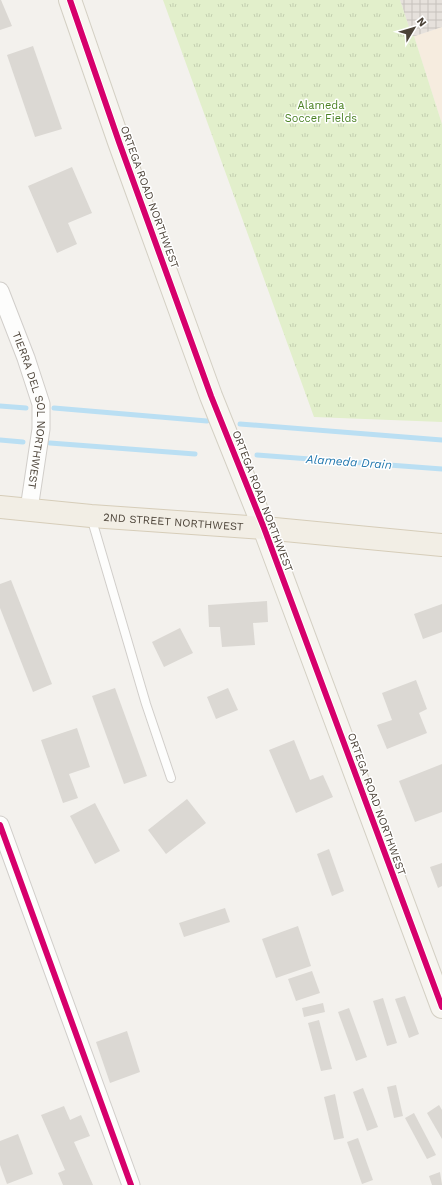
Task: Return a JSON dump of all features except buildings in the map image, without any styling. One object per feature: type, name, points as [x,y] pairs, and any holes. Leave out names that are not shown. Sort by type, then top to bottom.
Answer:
[{"type":"main road","name":"2ND STREET NORTHWEST","points":[[0,507],[91,516],[264,528],[442,545]]},
{"type":"street","name":"ORTEGA ROAD NORTHWEST","points":[[70,0],[119,142],[211,396],[264,528],[442,1007]]},
{"type":"street","name":"TIERRA DEL SOL NORTHWEST","points":[[0,291],[26,358],[40,404],[41,429],[29,509]]},
{"type":"street","points":[[0,825],[131,1185]]},
{"type":"lane","points":[[91,516],[146,704],[171,778]]},
{"type":"shaded area","points":[[400,0],[442,0],[442,27],[412,37]]},
{"type":"shaded area","points":[[442,27],[442,124],[414,36]]},
{"type":"green space","name":"Alameda Soccer Fields","points":[[163,0],[400,0],[412,36],[414,36],[442,124],[442,422],[314,417]]},
{"type":"waterway","points":[[0,406],[26,408]]},
{"type":"waterway","points":[[54,408],[207,421]]},
{"type":"waterway","points":[[240,424],[442,440]]},
{"type":"waterway","name":"Alameda Drain","points":[[0,440],[23,442]]},
{"type":"waterway","name":"Alameda Drain","points":[[50,443],[195,454]]},
{"type":"waterway","name":"Alameda Drain","points":[[257,455],[442,469]]},
{"type":"cycle path","points":[[70,0],[119,142],[211,396],[264,528],[442,1007]]},
{"type":"cycle path","points":[[0,825],[131,1185]]}]
